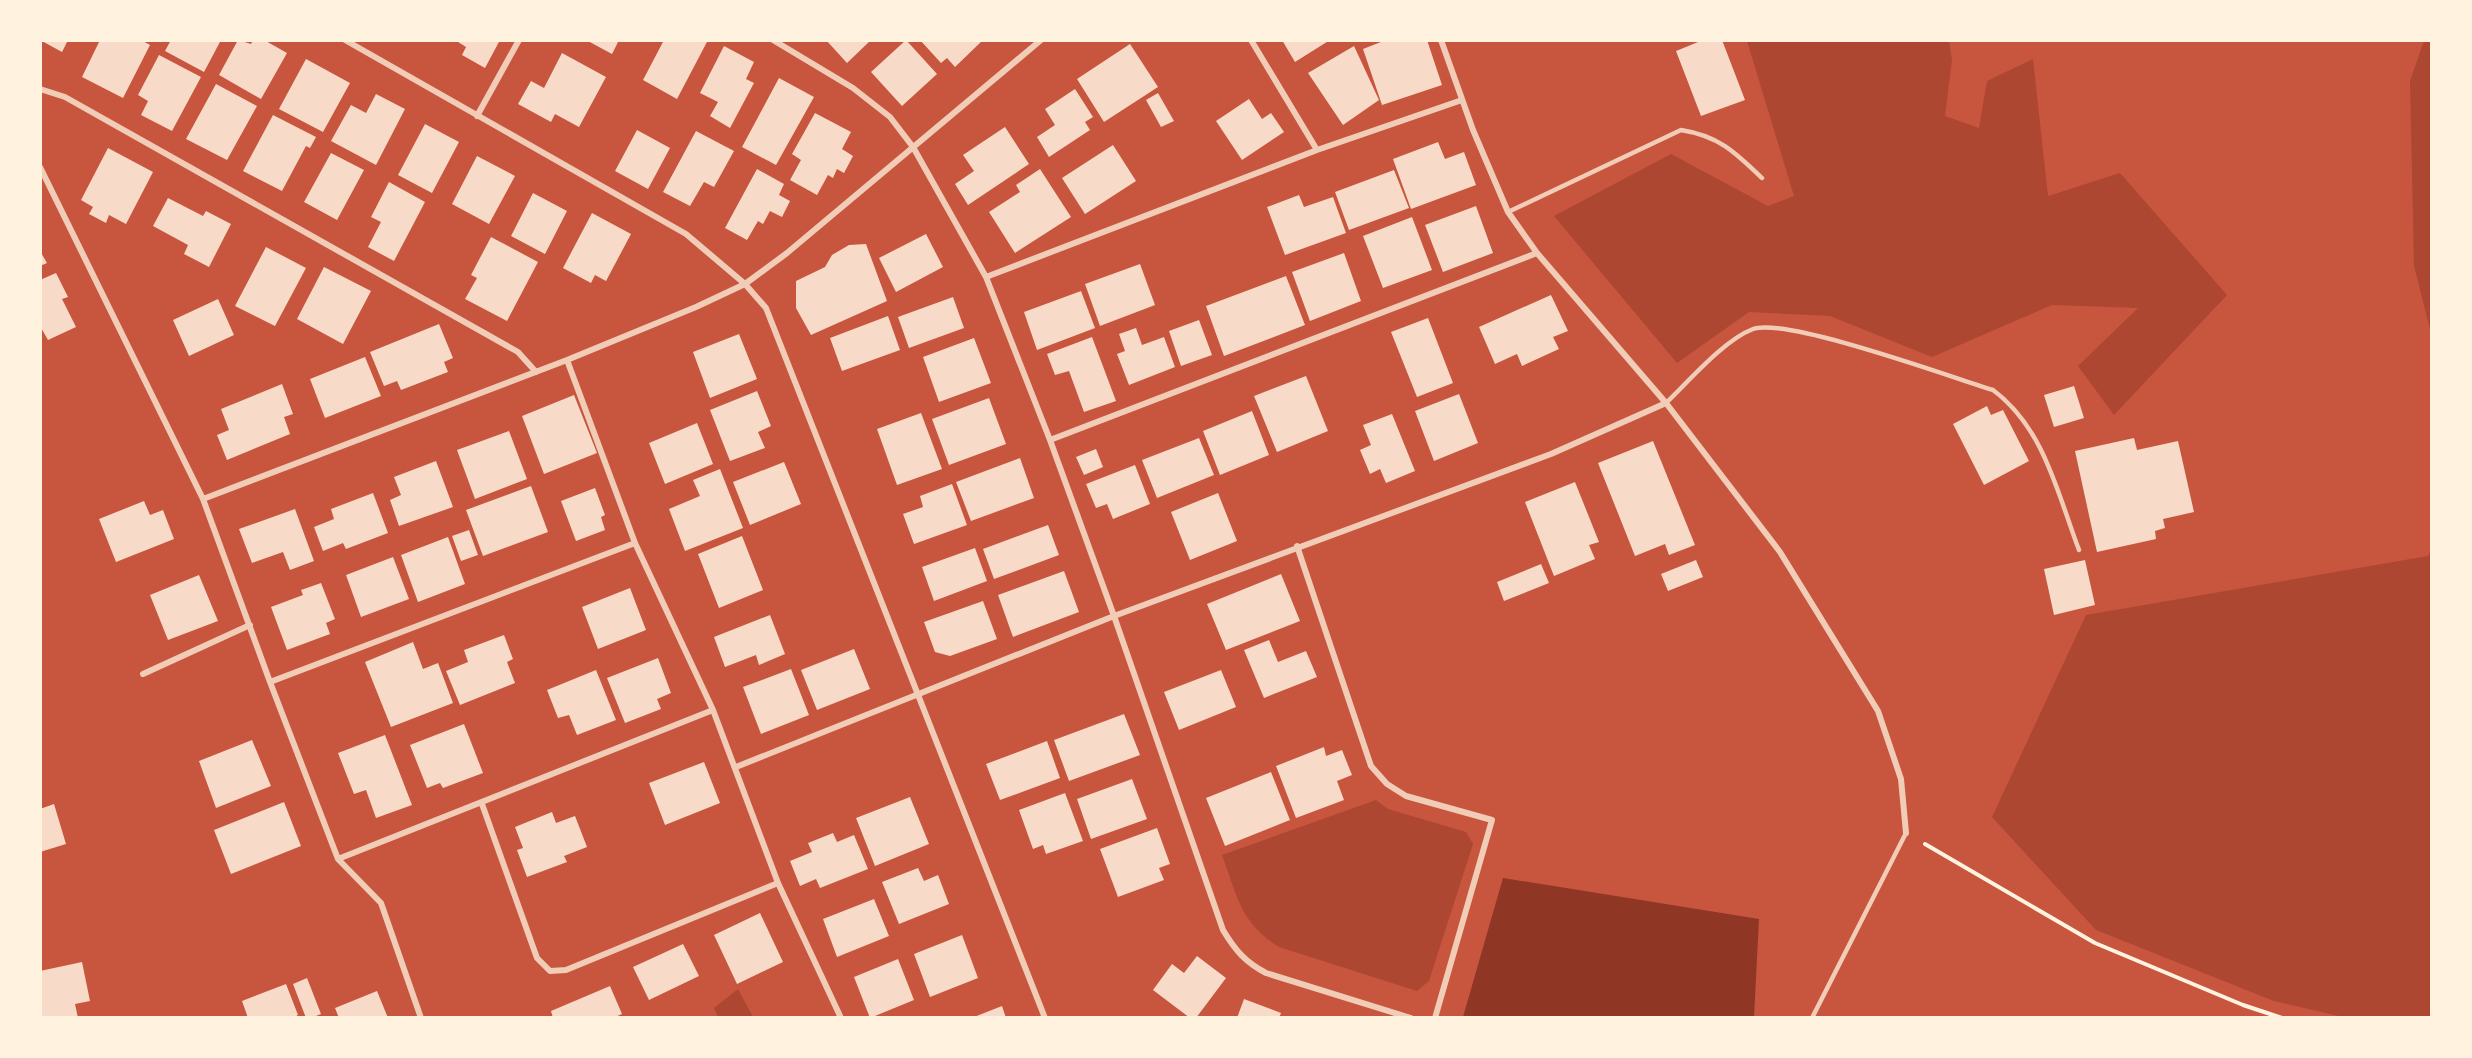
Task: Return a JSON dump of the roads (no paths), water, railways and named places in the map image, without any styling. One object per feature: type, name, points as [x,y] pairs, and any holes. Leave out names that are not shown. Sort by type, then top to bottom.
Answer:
[{"type":"street","points":[[345,40],[686,234],[745,284],[766,308],[1045,1017]]},
{"type":"street","points":[[477,116],[519,40]]},
{"type":"street","points":[[773,40],[854,88],[890,117],[913,147],[986,277],[1050,440],[1114,616],[1223,930],[1235,949],[1247,963],[1266,973],[1411,1017]]},
{"type":"street","points":[[203,499],[567,360],[745,284],[787,253],[1041,40]]},
{"type":"street","points":[[1251,40],[1317,150]]},
{"type":"street","points":[[1441,40],[1462,100],[1508,212],[1537,253],[1666,403],[1780,552],[1878,711],[1900,779],[1906,833]]},
{"type":"street","points":[[40,89],[64,97],[518,352],[536,372]]},
{"type":"street","points":[[986,277],[1317,150],[1462,100]]},
{"type":"street","points":[[40,167],[203,499],[270,682],[339,859],[381,903],[420,1017]]},
{"type":"street","points":[[1050,440],[1537,253]]},
{"type":"street","points":[[567,360],[635,543],[713,710],[778,883],[841,1017]]},
{"type":"street","points":[[736,767],[1114,616],[1297,546],[1551,454],[1666,403]]},
{"type":"street","points":[[270,682],[635,543]]},
{"type":"street","points":[[1297,546],[1371,766],[1387,784],[1406,796],[1492,820],[1435,1017]]},
{"type":"street","points":[[143,674],[250,625]]},
{"type":"street","points":[[339,859],[482,804],[713,710]]},
{"type":"street","points":[[482,804],[537,958],[550,971],[566,970],[778,883]]},
{"type":"lane","points":[[1508,212],[1681,130],[1704,134],[1731,149],[1762,178]]},
{"type":"lane","points":[[1666,403],[1729,344],[1755,328],[1797,329],[1993,390],[2013,405],[2041,447],[2079,550]]},
{"type":"lane","points":[[1812,1017],[1906,833]]}]
